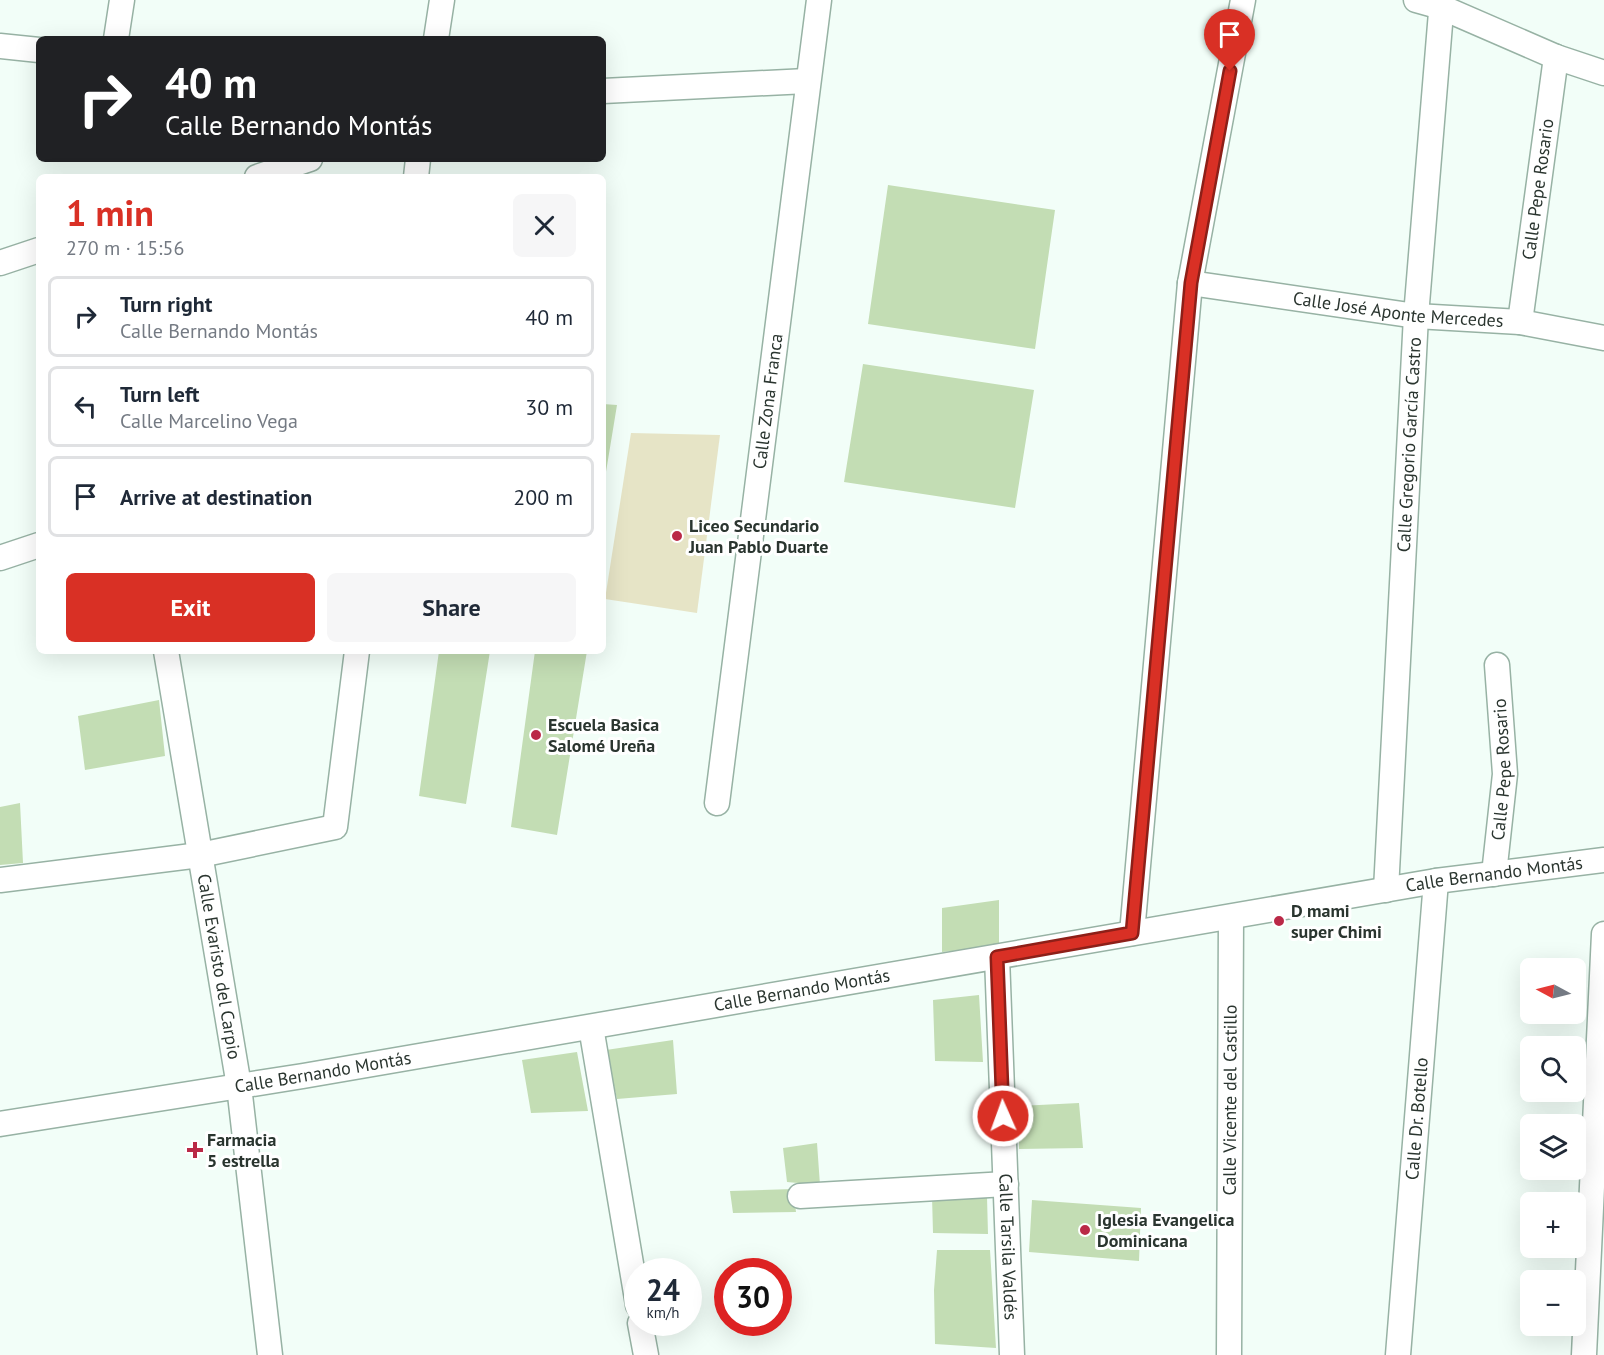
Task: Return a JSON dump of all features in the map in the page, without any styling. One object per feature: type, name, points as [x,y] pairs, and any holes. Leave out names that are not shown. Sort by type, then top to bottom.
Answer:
[{"type":"street","points":[[116,36],[122,0]]},
{"type":"street","points":[[436,36],[442,0]]},
{"type":"street","name":"Calle Zona Franca","points":[[717,803],[819,0]]},
{"type":"street","points":[[1132,933],[1191,283],[1243,0]]},
{"type":"street","points":[[1416,0],[1442,3],[1556,57],[1604,73]]},
{"type":"street","name":"Calle Gregorio García Castro","points":[[1386,890],[1416,316],[1442,3]]},
{"type":"street","points":[[0,46],[36,50]]},
{"type":"street","name":"Calle Pepe Rosario","points":[[1520,322],[1556,57]]},
{"type":"street","points":[[606,91],[807,81]]},
{"type":"street","points":[[266,174],[301,162]]},
{"type":"street","points":[[0,263],[36,251]]},
{"type":"street","name":"Calle José Aponte Mercedes","points":[[1191,283],[1416,316],[1520,322],[1604,338]]},
{"type":"street","points":[[0,558],[36,546]]},
{"type":"street","name":"Calle Evaristo del Carpio","points":[[166,654],[239,1086],[270,1355]]},
{"type":"street","points":[[0,880],[200,855],[335,826],[357,654]]},
{"type":"street","name":"Calle Pepe Rosario","points":[[1494,874],[1505,774],[1497,665]]},
{"type":"street","name":"Calle Bernando Montás","points":[[0,1124],[591,1027],[1436,881],[1604,860]]},
{"type":"street","name":"Calle Dr. Botello","points":[[1398,1355],[1436,881]]},
{"type":"street","name":"Calle Vicente del Castillo","points":[[1229,1355],[1231,916]]},
{"type":"street","points":[[1584,1355],[1604,934]]},
{"type":"street","name":"Calle Tarsila Valdés","points":[[997,957],[1012,1355]]},
{"type":"street","points":[[591,1027],[630,1258]]},
{"type":"street","points":[[800,1196],[1006,1184]]},
{"type":"street","points":[[642,1336],[646,1355]]},
{"type":"shaded area","points":[[631,433],[720,435],[697,613],[606,599]]},
{"type":"building","points":[[888,185],[1055,210],[1035,349],[868,324]]},
{"type":"building","points":[[863,364],[1034,390],[1015,508],[844,482]]},
{"type":"building","points":[[606,404],[617,405],[606,472]]},
{"type":"building","points":[[439,654],[490,654],[466,804],[419,796]]},
{"type":"building","points":[[535,654],[587,654],[557,835],[511,827]]},
{"type":"building","points":[[159,700],[165,756],[85,770],[78,716]]},
{"type":"building","points":[[20,803],[23,863],[0,865],[0,807]]},
{"type":"building","points":[[999,900],[999,947],[942,952],[942,908]]},
{"type":"building","points":[[979,995],[983,1062],[935,1061],[933,1000]]},
{"type":"building","points":[[673,1040],[677,1094],[617,1099],[606,1050]]},
{"type":"building","points":[[577,1052],[588,1111],[531,1113],[522,1060]]},
{"type":"building","points":[[1079,1103],[1083,1148],[1019,1149],[1019,1106]]},
{"type":"building","points":[[817,1143],[820,1185],[787,1182],[783,1148]]},
{"type":"building","points":[[793,1189],[796,1212],[733,1213],[730,1191]]},
{"type":"building","points":[[932,1196],[987,1197],[988,1234],[933,1233]]},
{"type":"building","name":"Iglesia Evangelica Dominicana","points":[[1032,1200],[1141,1208],[1139,1261],[1029,1252]]},
{"type":"building","points":[[937,1250],[990,1250],[996,1348],[935,1344],[934,1290]]},
{"type":"place","name":"Liceo Secundario Juan Pablo Duarte","points":[[677,536]]},
{"type":"place","name":"Escuela Basica Salomé Ureña","points":[[536,735]]},
{"type":"place","name":"D mami super Chimi","points":[[1279,921]]},
{"type":"place","name":"Farmacia 5 estrella","points":[[195,1150]]},
{"type":"place","name":"Iglesia Evangelica Dominicana","points":[[1085,1230]]},
{"type":"route","points":[[1003,1116],[997,957],[1132,933],[1191,283],[1230,71]]}]
